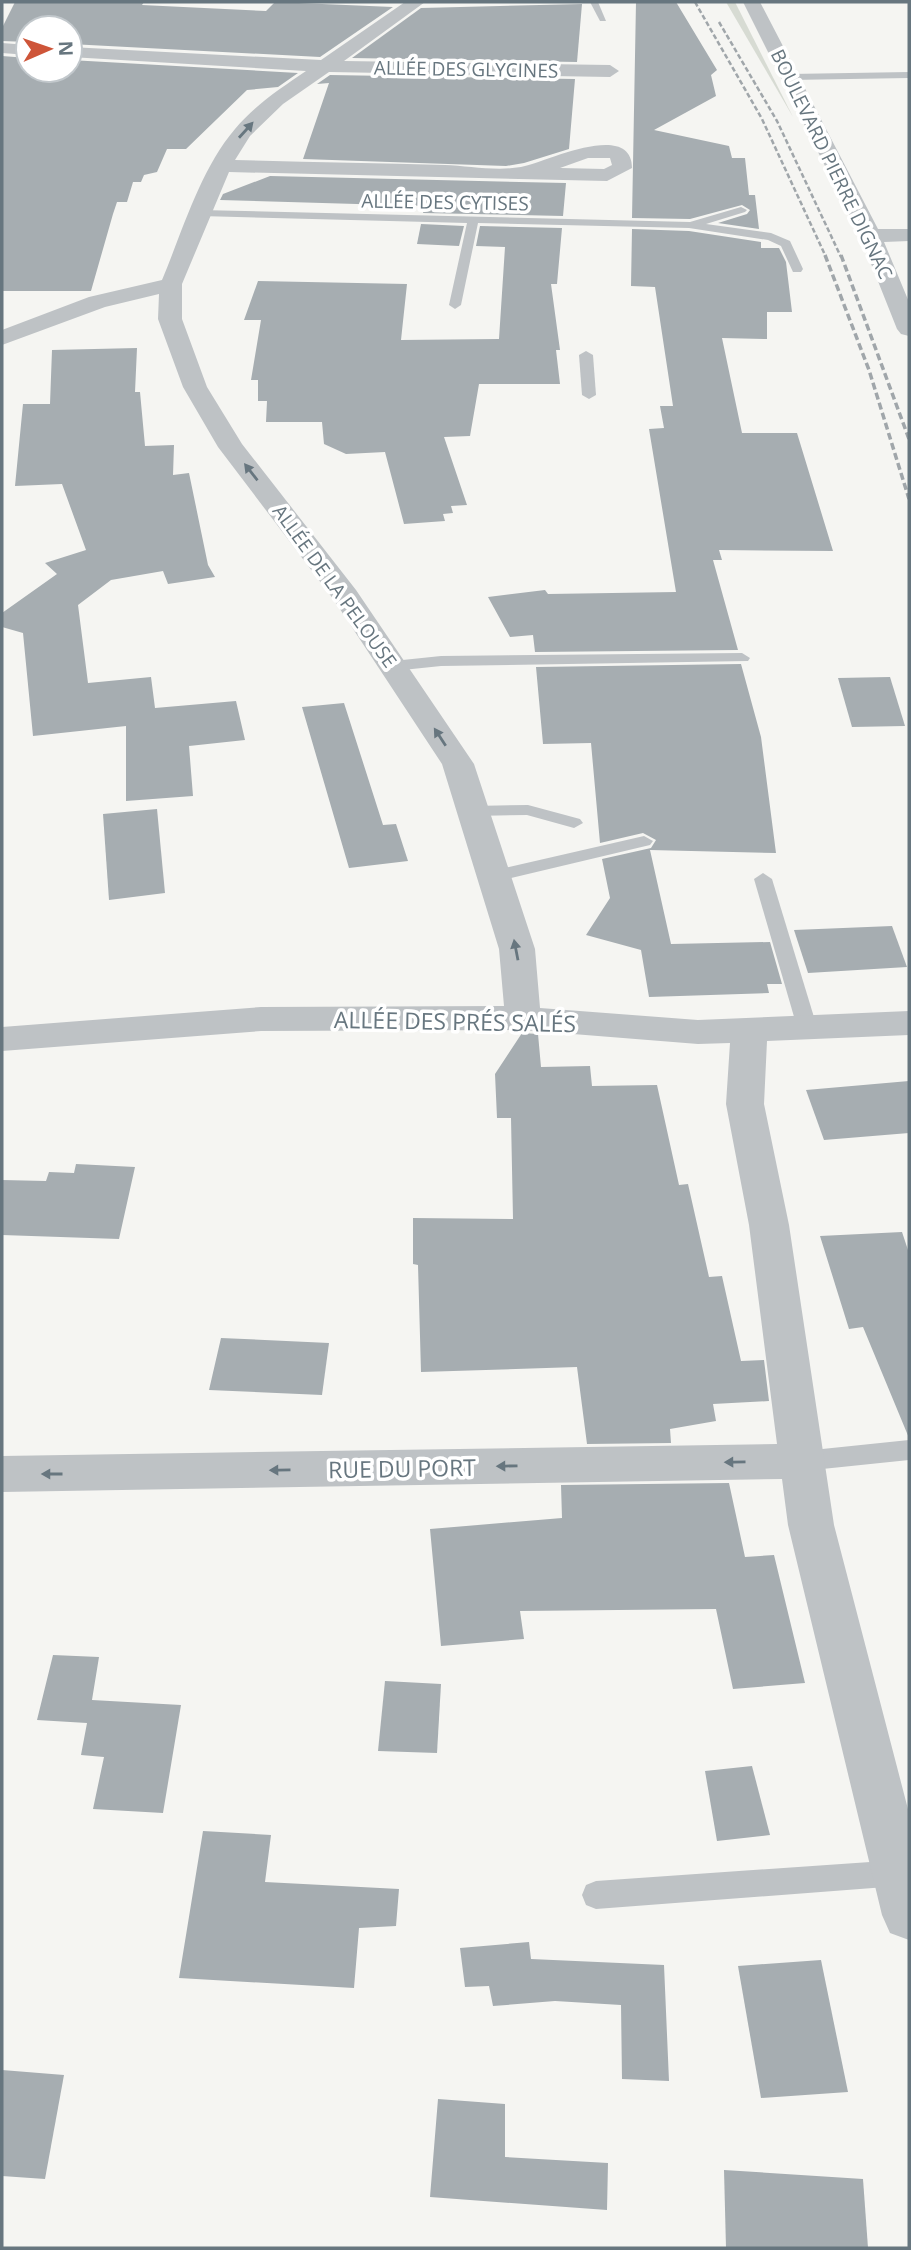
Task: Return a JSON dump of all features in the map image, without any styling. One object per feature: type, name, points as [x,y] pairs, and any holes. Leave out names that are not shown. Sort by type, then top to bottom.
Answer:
[{"type":"street","name":"ALLÉE DE LA PELOUSE","points":[[416,2],[276,100],[242,133],[220,166],[172,284],[170,319],[195,387],[231,447],[346,596],[458,764],[517,949],[523,1018]]},
{"type":"street","name":"BOULEVARD PIERRE DIGNAC","points":[[751,2],[871,236],[909,328]]},
{"type":"street","name":"ALLÉE DES GLYCINES","points":[[84,53],[322,66],[610,71]]},
{"type":"street","points":[[220,166],[525,173]]},
{"type":"street","points":[[871,236],[909,235]]},
{"type":"street","points":[[2,338],[97,302],[172,284]]},
{"type":"street","name":"ALLÉE DES PRÉS SALÉS","points":[[2,1039],[261,1019],[523,1018],[698,1032],[909,1023]]},
{"type":"street","points":[[750,1030],[745,1104],[769,1225],[811,1525],[904,1894]]},
{"type":"street","name":"RUE DU PORT","points":[[2,1474],[803,1461]]},
{"type":"lane","points":[[594,2],[603,19]]},
{"type":"lane","points":[[790,77],[909,75]]},
{"type":"lane","points":[[689,225],[741,210]]},
{"type":"lane","name":"ALLÉE DES CYTISES","points":[[200,214],[473,220],[646,219],[689,225]]},
{"type":"lane","points":[[455,305],[473,220]]},
{"type":"lane","points":[[689,225],[771,237],[786,244],[797,269]]},
{"type":"lane","points":[[586,355],[589,395]]},
{"type":"lane","points":[[398,674],[441,662],[742,658]]},
{"type":"lane","points":[[398,674],[618,671]]},
{"type":"lane","points":[[473,811],[528,810],[574,823]]},
{"type":"lane","points":[[494,876],[644,841]]},
{"type":"lane","points":[[763,879],[807,1027]]},
{"type":"lane","points":[[803,1461],[909,1450]]},
{"type":"lane","points":[[596,1895],[904,1894]]},
{"type":"shaded area","points":[[726,2],[735,2],[793,117]]},
{"type":"building","points":[[15,2],[144,2],[142,5],[266,11],[275,2],[393,7],[320,57],[84,45],[84,14],[14,14],[14,41],[2,41],[2,28]]},
{"type":"building","points":[[636,2],[676,2],[717,70],[711,75],[716,96],[654,130],[729,146],[732,158],[745,158],[749,195],[755,195],[759,229],[718,223],[747,214],[750,210],[742,205],[690,219],[632,218]]},
{"type":"building","points":[[582,4],[577,62],[352,58],[421,8]]},
{"type":"building","points":[[2,56],[14,57],[14,84],[84,84],[84,61],[298,73],[278,87],[247,90],[186,149],[167,149],[157,172],[144,175],[141,182],[133,182],[127,202],[117,202],[91,291],[2,291]]},
{"type":"building","points":[[330,75],[575,79],[569,149],[506,166],[303,159],[329,83],[317,84]]},
{"type":"building","points":[[270,176],[566,183],[563,216],[423,213],[425,206],[220,200],[223,194]]},
{"type":"building","points":[[421,224],[464,226],[459,246],[417,244]]},
{"type":"building","points":[[480,226],[562,228],[557,284],[551,284],[560,350],[556,350],[560,384],[479,384],[470,436],[444,437],[467,505],[451,506],[453,513],[443,514],[445,521],[404,524],[385,452],[346,454],[324,444],[322,422],[266,422],[267,401],[258,401],[258,380],[251,380],[261,320],[244,320],[258,281],[407,284],[401,340],[499,339],[505,247],[476,246]]},
{"type":"building","points":[[632,229],[689,231],[761,242],[761,248],[779,248],[786,262],[792,312],[767,312],[767,339],[722,338],[742,433],[797,433],[833,551],[719,550],[722,560],[713,560],[738,650],[535,652],[533,635],[510,637],[488,597],[545,590],[548,594],[676,592],[649,429],[664,428],[660,406],[673,406],[655,287],[631,286]]},
{"type":"building","points":[[137,348],[135,392],[140,392],[145,446],[174,445],[173,475],[189,473],[208,565],[215,577],[168,584],[163,571],[111,580],[78,605],[88,683],[151,677],[155,708],[236,701],[245,740],[189,746],[193,796],[126,801],[126,726],[33,736],[23,633],[2,627],[2,613],[57,574],[45,563],[86,550],[62,484],[15,486],[23,404],[50,404],[52,350]]},
{"type":"building","points":[[741,664],[761,737],[776,853],[650,850],[671,944],[770,942],[782,984],[767,984],[769,993],[649,997],[641,950],[586,935],[610,898],[602,859],[651,848],[656,840],[643,833],[600,843],[591,743],[543,744],[536,667]]},
{"type":"building","points":[[890,677],[905,726],[852,727],[838,678]]},
{"type":"building","points":[[344,703],[383,825],[396,824],[408,861],[349,868],[302,707]]},
{"type":"building","points":[[157,809],[165,893],[109,900],[103,814]]},
{"type":"building","points":[[892,926],[907,967],[808,973],[794,930]]},
{"type":"building","points":[[522,1033],[538,1034],[541,1067],[590,1066],[592,1086],[657,1085],[679,1185],[688,1184],[709,1277],[722,1276],[741,1361],[764,1360],[769,1401],[713,1404],[716,1421],[670,1429],[671,1443],[587,1444],[577,1367],[421,1372],[418,1265],[413,1264],[413,1218],[513,1219],[511,1118],[497,1118],[495,1074]]},
{"type":"building","points":[[909,1081],[909,1133],[824,1140],[806,1090]]},
{"type":"building","points":[[76,1164],[135,1167],[119,1239],[2,1235],[2,1180],[46,1181],[49,1172],[74,1173]]},
{"type":"building","points":[[902,1232],[909,1253],[909,1438],[863,1327],[849,1329],[820,1236]]},
{"type":"building","points":[[221,1338],[329,1343],[322,1395],[209,1390]]},
{"type":"building","points":[[729,1483],[745,1557],[774,1555],[805,1683],[733,1689],[716,1609],[520,1611],[524,1639],[441,1646],[430,1529],[562,1518],[561,1485]]},
{"type":"building","points":[[53,1655],[99,1657],[91,1706],[92,1700],[181,1705],[163,1813],[93,1809],[104,1757],[81,1755],[87,1723],[37,1720]]},
{"type":"building","points":[[385,1681],[441,1684],[437,1753],[378,1751]]},
{"type":"building","points":[[752,1766],[770,1835],[717,1841],[705,1771]]},
{"type":"building","points":[[203,1831],[271,1835],[265,1882],[399,1889],[396,1926],[359,1928],[354,1988],[179,1978]]},
{"type":"building","points":[[529,1942],[531,1959],[664,1965],[669,2081],[622,2079],[621,2005],[555,2001],[493,2006],[489,1986],[465,1987],[460,1948]]},
{"type":"building","points":[[821,1960],[848,2092],[761,2098],[738,1966]]},
{"type":"building","points":[[2,2070],[64,2075],[45,2179],[2,2176]]},
{"type":"building","points":[[438,2099],[505,2104],[505,2157],[608,2163],[607,2210],[430,2197]]},
{"type":"building","points":[[724,2170],[863,2179],[868,2248],[726,2248]]},
{"type":"railway","points":[[695,2],[762,119],[826,257]]},
{"type":"railway","points":[[719,22],[777,121],[841,257]]},
{"type":"railway","points":[[825,255],[869,370],[909,499]]},
{"type":"railway","points":[[841,255],[909,439]]}]
